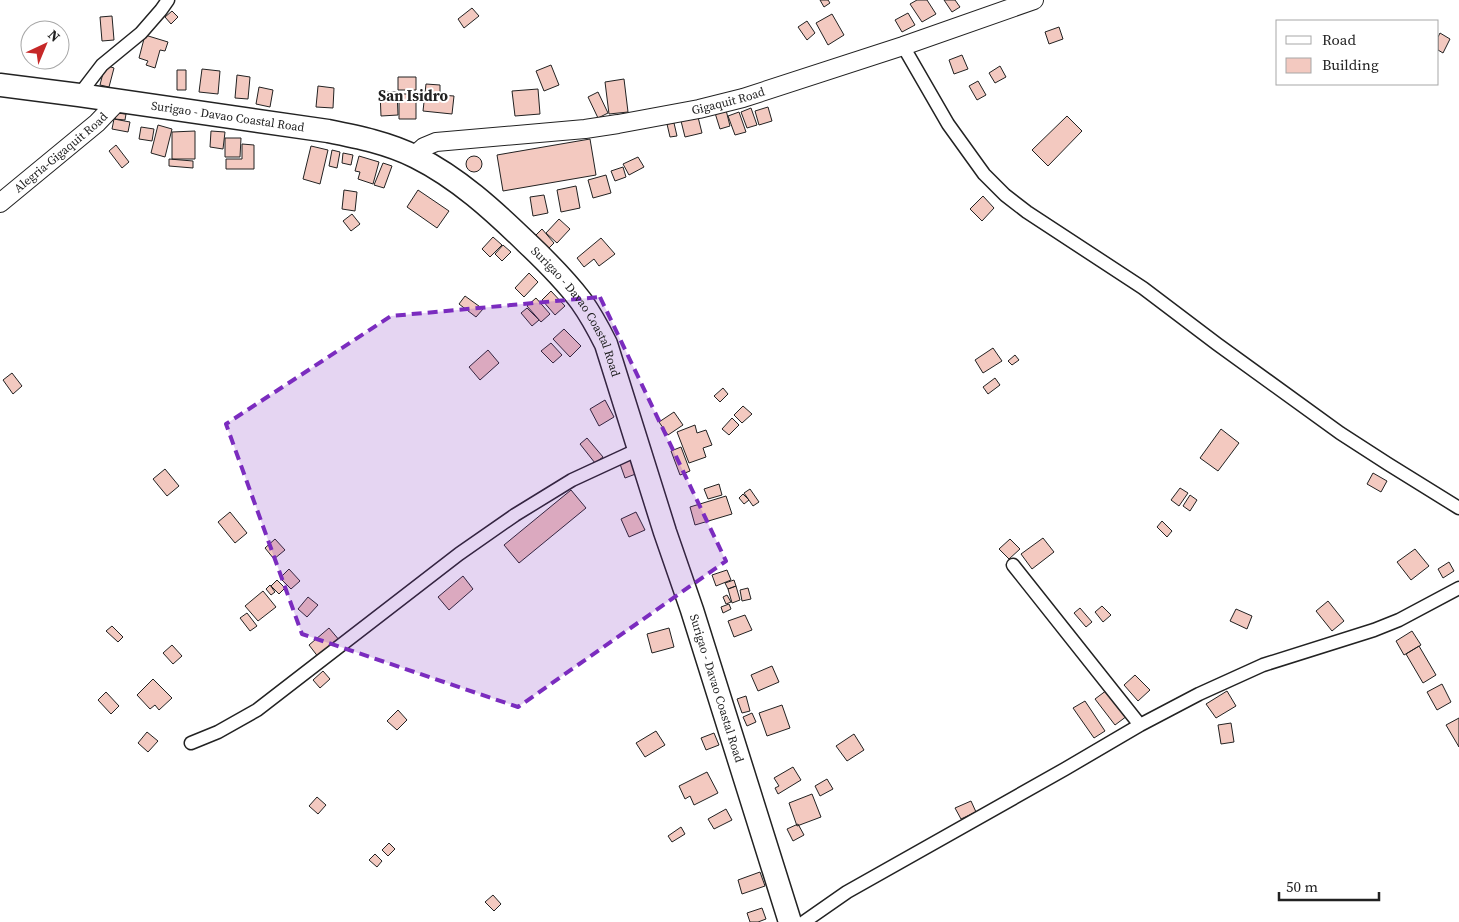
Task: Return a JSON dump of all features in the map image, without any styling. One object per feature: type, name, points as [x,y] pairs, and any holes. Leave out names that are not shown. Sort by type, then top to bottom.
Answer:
[{"type":"highway","name":"Surigao - Davao Coastal Road","points":[[0,85],[328,131],[360,137],[385,145],[414,156],[449,176],[498,215],[552,268],[582,302],[606,344],[790,922]]},
{"type":"main road","name":"Gigaquit Road","points":[[414,156],[424,147],[436,142],[585,129],[699,109],[743,98],[903,46],[1034,0]]},
{"type":"main road","name":"Alegria-Gigaquit Road","points":[[0,203],[97,123],[118,101]]},
{"type":"street","points":[[79,95],[102,65],[141,32],[162,10],[168,0]]},
{"type":"street","points":[[903,46],[948,124],[984,174],[1005,195],[1027,212],[1143,288],[1340,433],[1459,508]]},
{"type":"street","points":[[191,743],[218,732],[257,710],[459,554],[514,515],[572,480],[639,449]]},
{"type":"street","points":[[1013,565],[1140,724]]},
{"type":"street","points":[[804,922],[847,892],[1079,761],[1140,724],[1198,694],[1263,665],[1374,630],[1459,588]]},
{"type":"highlighted area","points":[[600,297],[726,561],[518,707],[302,634],[226,424],[391,316]]},
{"type":"building","points":[[820,0],[828,0],[830,3],[824,7]]},
{"type":"building","points":[[917,0],[927,0],[936,14],[922,22],[910,4]]},
{"type":"building","points":[[944,0],[955,0],[960,7],[952,12]]},
{"type":"building","points":[[472,8],[479,16],[464,28],[458,19]]},
{"type":"building","points":[[172,11],[178,17],[171,24],[165,17]]},
{"type":"building","points":[[908,13],[915,25],[902,32],[895,20]]},
{"type":"building","points":[[832,14],[844,35],[828,45],[816,23]]},
{"type":"building","points":[[112,16],[114,40],[102,41],[100,17]]},
{"type":"building","points":[[807,21],[815,33],[807,40],[798,27]]},
{"type":"building","points":[[1059,27],[1063,39],[1049,44],[1045,32]]},
{"type":"building","points":[[1440,33],[1450,39],[1443,53],[1439,51]]},
{"type":"building","points":[[145,35],[168,42],[165,51],[160,50],[155,68],[146,65],[148,61],[139,58]]},
{"type":"building","points":[[962,55],[968,69],[954,74],[949,60]]},
{"type":"building","points":[[105,65],[114,68],[109,87],[100,85]]},
{"type":"building","points":[[551,65],[559,85],[544,91],[536,71]]},
{"type":"building","points":[[1000,66],[1006,77],[995,83],[989,73]]},
{"type":"building","points":[[202,69],[220,71],[218,94],[199,92]]},
{"type":"building","points":[[177,70],[186,70],[186,90],[177,90]]},
{"type":"building","points":[[237,75],[250,77],[248,99],[235,98]]},
{"type":"building","points":[[398,77],[416,77],[416,90],[398,90]]},
{"type":"building","points":[[624,79],[628,112],[609,114],[605,82]]},
{"type":"building","points":[[978,81],[986,95],[977,100],[969,86]]},
{"type":"building","points":[[426,84],[440,85],[440,95],[454,96],[452,114],[423,111]]},
{"type":"building","points":[[318,86],[334,88],[333,108],[316,107]]},
{"type":"building","points":[[259,87],[273,90],[270,107],[256,104]]},
{"type":"building","points":[[538,89],[540,114],[515,116],[512,91]]},
{"type":"building","points":[[380,92],[397,92],[398,115],[381,116]]},
{"type":"building","points":[[598,92],[608,113],[598,118],[588,97]]},
{"type":"building","points":[[399,94],[416,94],[416,119],[399,119]]},
{"type":"building","points":[[768,107],[772,121],[759,125],[755,111]]},
{"type":"building","points":[[751,108],[757,125],[747,128],[741,112]]},
{"type":"building","points":[[726,110],[730,126],[720,129],[715,113]]},
{"type":"building","points":[[739,112],[746,132],[735,135],[728,116]]},
{"type":"building","points":[[116,113],[126,114],[125,120],[115,119]]},
{"type":"building","points":[[1067,116],[1082,131],[1048,166],[1032,150]]},
{"type":"building","points":[[698,117],[702,133],[685,137],[681,121]]},
{"type":"building","points":[[114,119],[130,122],[128,132],[112,129]]},
{"type":"building","points":[[674,123],[677,136],[670,137],[667,124]]},
{"type":"building","points":[[158,125],[172,129],[165,157],[151,153]]},
{"type":"building","points":[[141,127],[154,129],[152,141],[139,139]]},
{"type":"building","points":[[195,131],[195,159],[172,159],[172,132]]},
{"type":"building","points":[[211,131],[225,132],[223,149],[210,147]]},
{"type":"building","points":[[225,138],[241,138],[240,157],[225,157]]},
{"type":"building","points":[[590,139],[596,175],[503,191],[497,155]]},
{"type":"building","points":[[242,144],[254,145],[254,169],[226,169],[226,159],[242,159]]},
{"type":"building","points":[[116,145],[129,162],[122,168],[109,151]]},
{"type":"building","points":[[311,146],[328,150],[320,184],[303,179]]},
{"type":"building","points":[[332,150],[340,152],[337,168],[329,166]]},
{"type":"building","points":[[343,153],[353,155],[351,165],[342,163]]},
{"type":"building","points":[[359,156],[379,162],[373,184],[358,179],[360,172],[355,171]]},
{"type":"building","points":[[474,156],[480,158],[482,164],[480,170],[474,172],[468,170],[466,164],[468,158]]},
{"type":"building","points":[[638,157],[644,167],[629,175],[623,164]]},
{"type":"building","points":[[169,159],[193,161],[193,168],[169,166]]},
{"type":"building","points":[[383,163],[392,166],[384,188],[374,185]]},
{"type":"building","points":[[623,167],[626,177],[615,181],[611,171]]},
{"type":"building","points":[[606,175],[611,193],[593,198],[588,180]]},
{"type":"building","points":[[576,186],[580,208],[561,212],[557,190]]},
{"type":"building","points":[[344,190],[357,192],[355,211],[342,209]]},
{"type":"building","points":[[418,190],[449,211],[437,228],[407,207]]},
{"type":"building","points":[[544,195],[548,213],[533,216],[530,197]]},
{"type":"building","points":[[983,196],[994,208],[982,221],[970,209]]},
{"type":"building","points":[[352,214],[360,224],[351,231],[343,221]]},
{"type":"building","points":[[559,219],[570,229],[557,243],[546,233]]},
{"type":"building","points":[[542,229],[554,243],[548,249],[536,235]]},
{"type":"building","points":[[493,237],[502,245],[490,257],[482,249]]},
{"type":"building","points":[[601,238],[615,254],[599,266],[594,259],[584,267],[577,258]]},
{"type":"building","points":[[503,245],[511,252],[502,261],[495,254]]},
{"type":"building","points":[[529,273],[538,282],[524,297],[515,288]]},
{"type":"building","points":[[551,291],[565,306],[555,315],[542,300]]},
{"type":"building","points":[[465,296],[483,309],[476,317],[459,304]]},
{"type":"building","points":[[536,298],[550,314],[541,322],[527,306]]},
{"type":"building","points":[[527,308],[539,320],[532,326],[521,313]]},
{"type":"building","points":[[564,329],[581,346],[570,357],[553,339]]},
{"type":"building","points":[[551,343],[562,355],[553,363],[541,351]]},
{"type":"building","points":[[993,348],[1002,361],[983,373],[975,360]]},
{"type":"building","points":[[488,350],[499,363],[480,380],[469,367]]},
{"type":"building","points":[[1015,355],[1019,360],[1012,365],[1008,361]]},
{"type":"building","points":[[12,373],[22,386],[13,394],[3,380]]},
{"type":"building","points":[[995,378],[1000,385],[988,394],[983,387]]},
{"type":"building","points":[[723,388],[728,394],[720,402],[714,396]]},
{"type":"building","points":[[605,400],[614,417],[599,426],[590,409]]},
{"type":"building","points":[[743,406],[752,414],[742,423],[734,415]]},
{"type":"building","points":[[674,412],[683,425],[668,435],[659,422]]},
{"type":"building","points":[[732,418],[739,425],[729,435],[722,429]]},
{"type":"building","points":[[695,425],[697,433],[706,430],[712,445],[703,448],[706,457],[689,463],[677,432]]},
{"type":"building","points":[[1221,429],[1239,443],[1218,471],[1200,458]]},
{"type":"building","points":[[587,438],[603,457],[595,463],[580,444]]},
{"type":"building","points":[[681,447],[690,471],[680,475],[671,451]]},
{"type":"building","points":[[635,458],[641,472],[625,478],[620,464]]},
{"type":"building","points":[[165,469],[179,486],[167,496],[153,479]]},
{"type":"building","points":[[1373,473],[1387,481],[1381,492],[1367,484]]},
{"type":"building","points":[[719,484],[722,495],[708,499],[704,489]]},
{"type":"building","points":[[1180,488],[1188,493],[1179,506],[1171,500]]},
{"type":"building","points":[[750,489],[759,502],[753,506],[744,493]]},
{"type":"building","points":[[571,490],[586,508],[519,563],[504,545]]},
{"type":"building","points":[[743,494],[749,500],[744,504],[739,498]]},
{"type":"building","points":[[1190,495],[1197,500],[1190,511],[1183,506]]},
{"type":"building","points":[[726,496],[732,514],[695,525],[690,507]]},
{"type":"building","points":[[230,512],[247,533],[235,543],[218,522]]},
{"type":"building","points":[[636,512],[645,530],[629,537],[621,519]]},
{"type":"building","points":[[1162,521],[1172,531],[1167,537],[1157,527]]},
{"type":"building","points":[[1043,538],[1054,552],[1032,569],[1021,554]]},
{"type":"building","points":[[275,539],[285,550],[274,559],[265,548]]},
{"type":"building","points":[[1010,539],[1020,549],[1009,559],[999,549]]},
{"type":"building","points":[[1415,549],[1429,566],[1411,580],[1397,562]]},
{"type":"building","points":[[1449,562],[1454,571],[1443,578],[1438,569]]},
{"type":"building","points":[[289,569],[300,581],[291,589],[280,578]]},
{"type":"building","points":[[727,570],[731,580],[716,586],[712,575]]},
{"type":"building","points":[[463,576],[473,589],[449,610],[438,597]]},
{"type":"building","points":[[277,580],[285,588],[279,594],[271,586]]},
{"type":"building","points":[[734,580],[736,586],[728,589],[725,583]]},
{"type":"building","points":[[270,585],[275,592],[271,595],[266,589]]},
{"type":"building","points":[[736,586],[740,600],[732,603],[728,589]]},
{"type":"building","points":[[748,588],[751,599],[742,601],[740,590]]},
{"type":"building","points":[[263,591],[276,607],[258,621],[245,606]]},
{"type":"building","points":[[727,595],[731,602],[726,604],[723,597]]},
{"type":"building","points":[[308,597],[318,605],[307,617],[298,609]]},
{"type":"building","points":[[1328,601],[1344,621],[1332,631],[1316,611]]},
{"type":"building","points":[[729,604],[731,609],[723,613],[721,607]]},
{"type":"building","points":[[1102,606],[1111,615],[1103,622],[1095,612]]},
{"type":"building","points":[[1080,608],[1092,622],[1086,627],[1074,613]]},
{"type":"building","points":[[1236,609],[1252,616],[1247,629],[1230,621]]},
{"type":"building","points":[[247,613],[257,626],[250,631],[240,618]]},
{"type":"building","points":[[745,615],[752,630],[734,637],[728,621]]},
{"type":"building","points":[[112,626],[123,637],[118,642],[106,631]]},
{"type":"building","points":[[329,628],[340,641],[319,658],[309,645]]},
{"type":"building","points":[[669,628],[674,647],[652,653],[647,634]]},
{"type":"building","points":[[1412,631],[1421,645],[1404,655],[1396,641]]},
{"type":"building","points":[[172,645],[182,656],[173,664],[163,653]]},
{"type":"building","points":[[1419,646],[1436,675],[1423,683],[1406,654]]},
{"type":"building","points":[[772,666],[779,682],[758,691],[751,675]]},
{"type":"building","points":[[323,671],[330,679],[320,688],[313,680]]},
{"type":"building","points":[[1135,675],[1150,690],[1138,701],[1124,685]]},
{"type":"building","points":[[153,679],[172,698],[159,710],[155,705],[150,709],[137,695]]},
{"type":"building","points":[[1442,684],[1451,702],[1437,710],[1427,692]]},
{"type":"building","points":[[1107,690],[1127,716],[1115,725],[1095,699]]},
{"type":"building","points":[[1227,691],[1236,706],[1216,718],[1206,704]]},
{"type":"building","points":[[106,692],[119,706],[111,714],[98,700]]},
{"type":"building","points":[[746,696],[750,711],[742,713],[737,699]]},
{"type":"building","points":[[1085,701],[1105,731],[1094,738],[1073,708]]},
{"type":"building","points":[[782,705],[790,728],[767,736],[759,713]]},
{"type":"building","points":[[398,710],[407,720],[397,730],[387,721]]},
{"type":"building","points":[[752,713],[756,722],[747,726],[743,717]]},
{"type":"building","points":[[1459,718],[1459,747],[1446,725]]},
{"type":"building","points":[[1231,723],[1234,742],[1221,744],[1218,725]]},
{"type":"building","points":[[656,731],[665,745],[645,757],[636,743]]},
{"type":"building","points":[[147,732],[158,741],[148,752],[138,743]]},
{"type":"building","points":[[714,733],[719,745],[706,750],[701,738]]},
{"type":"building","points":[[854,734],[864,750],[847,761],[836,746]]},
{"type":"building","points":[[793,767],[801,780],[778,794],[775,788],[779,786],[774,778]]},
{"type":"building","points":[[707,772],[718,793],[694,805],[690,796],[685,799],[679,786]]},
{"type":"building","points":[[827,779],[833,789],[820,796],[815,786]]},
{"type":"building","points":[[812,794],[821,817],[797,826],[789,803]]},
{"type":"building","points":[[317,797],[326,805],[318,814],[309,806]]},
{"type":"building","points":[[971,801],[976,812],[961,819],[955,808]]},
{"type":"building","points":[[726,809],[732,820],[714,829],[708,819]]},
{"type":"building","points":[[798,824],[804,835],[793,841],[787,829]]},
{"type":"building","points":[[681,827],[685,834],[672,842],[668,836]]},
{"type":"building","points":[[389,843],[395,849],[388,856],[382,850]]},
{"type":"building","points":[[375,854],[382,861],[377,867],[369,860]]},
{"type":"building","points":[[760,872],[765,886],[742,894],[738,880]]},
{"type":"building","points":[[493,895],[501,904],[494,911],[485,902]]},
{"type":"building","points":[[762,908],[766,919],[750,922],[747,913]]},
{"type":"district","name":"San Isidro","points":[[413,95]]}]
